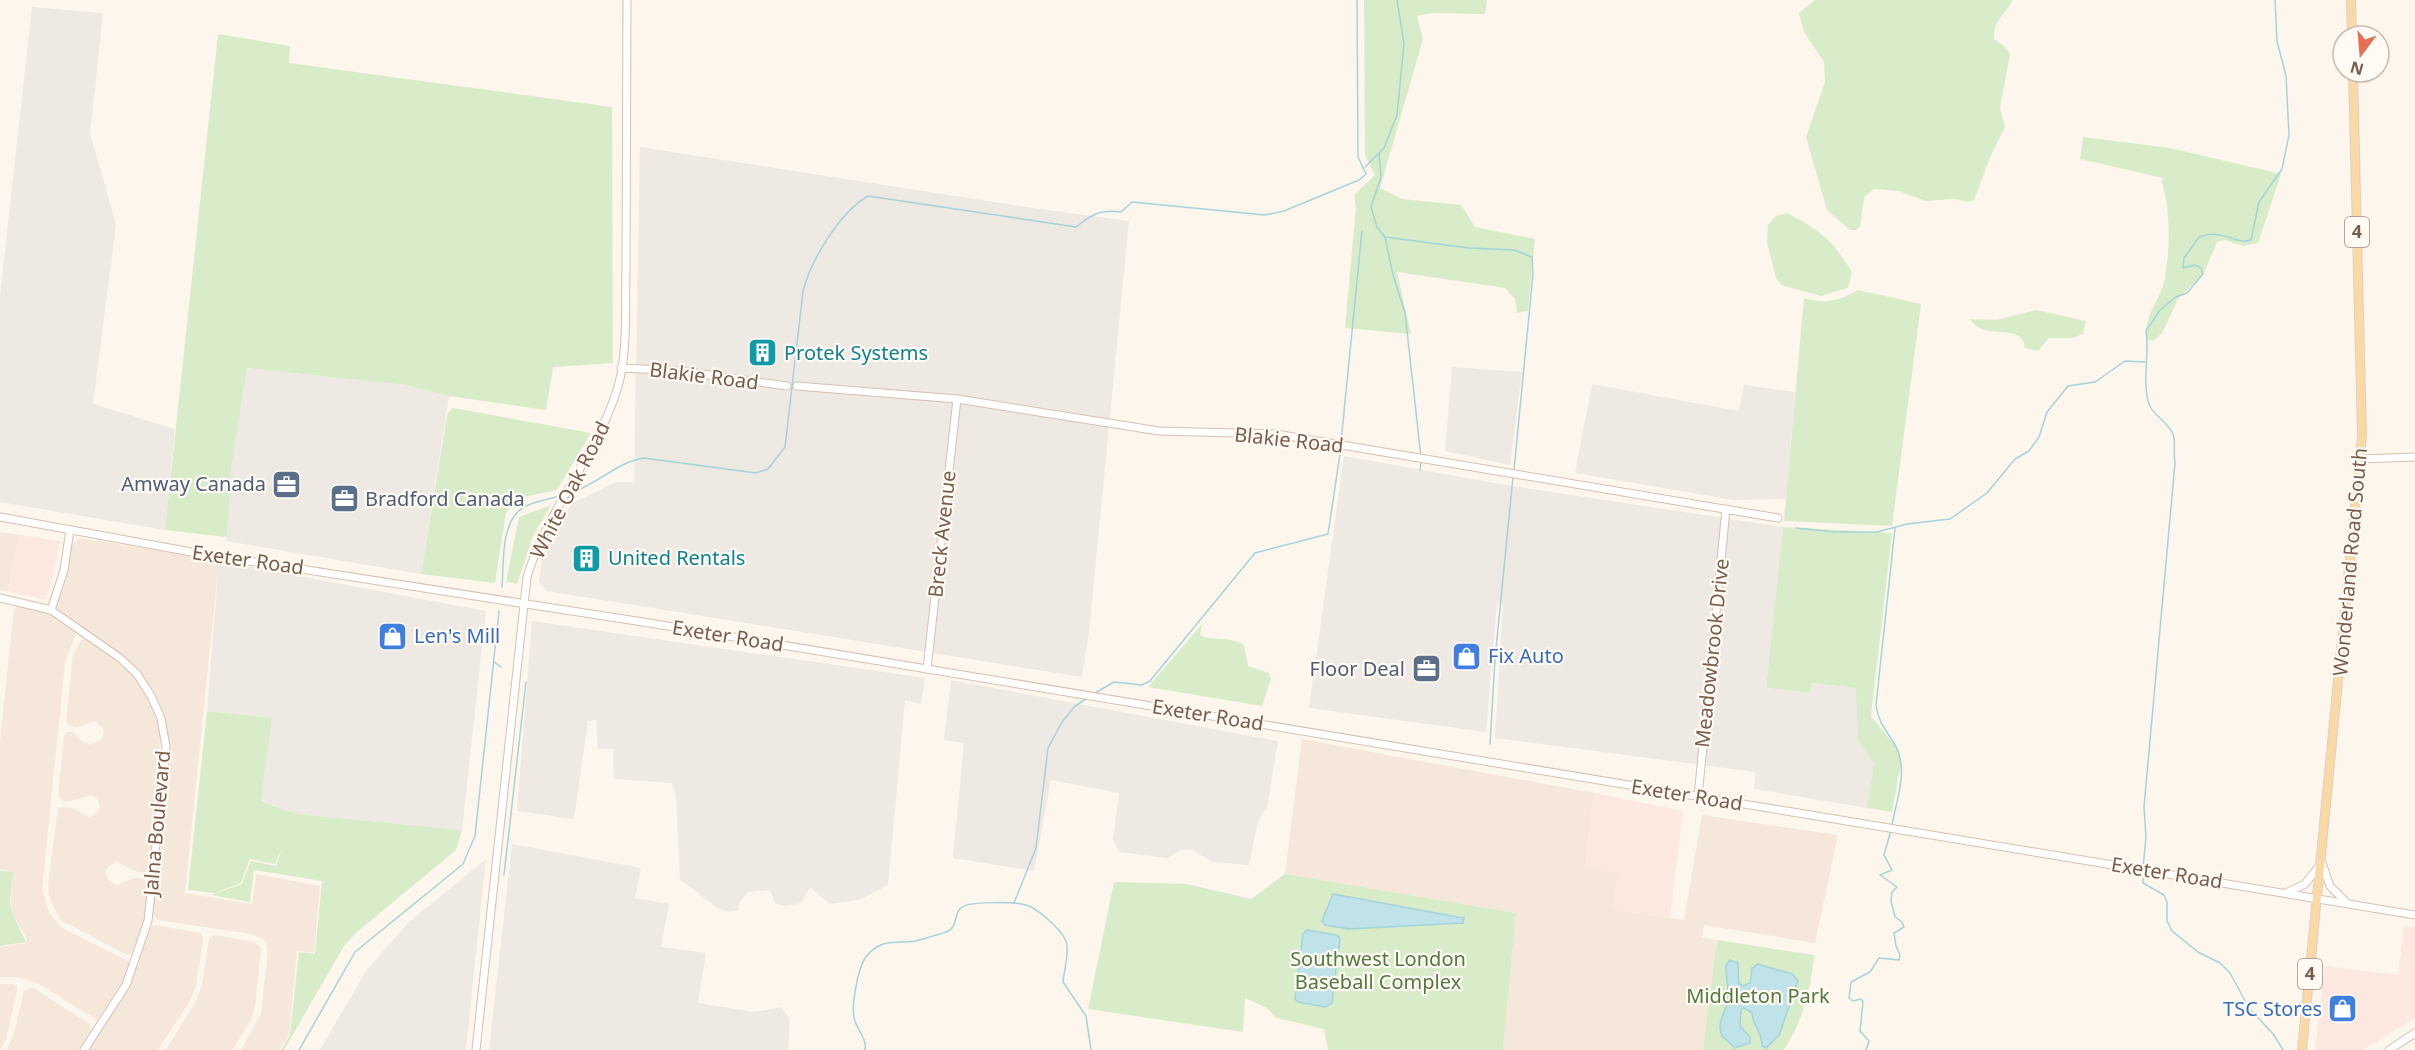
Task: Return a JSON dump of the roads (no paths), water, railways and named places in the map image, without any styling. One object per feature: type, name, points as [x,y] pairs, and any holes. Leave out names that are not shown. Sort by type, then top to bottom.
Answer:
[{"type":"main road","points":[[2351,0],[2352,24]]},
{"type":"main road","name":"Wonderland Road South","points":[[2302,1050],[2360,459],[2361,393],[2353,84]]},
{"type":"street","name":"White Oak Road","points":[[476,1050],[524,604],[536,548],[610,411],[618,387],[621,368],[626,262],[627,0]]},
{"type":"street","name":"Blakie Road","points":[[621,368],[681,371],[787,386]]},
{"type":"street","name":"Blakie Road","points":[[797,386],[957,399],[1159,431],[1275,434],[1778,518]]},
{"type":"street","name":"Breck Avenue","points":[[927,669],[957,399]]},
{"type":"street","points":[[2360,459],[2415,457]]},
{"type":"street","name":"Meadowbrook Drive","points":[[1698,797],[1726,509]]},
{"type":"street","name":"Exeter Road","points":[[0,517],[197,553],[927,669],[2415,915]]},
{"type":"street","points":[[51,609],[64,570],[70,530]]},
{"type":"street","name":"Jalna Boulevard","points":[[0,598],[51,609],[120,658],[137,674],[152,696],[162,718],[166,747],[148,921],[126,985],[84,1050]]},
{"type":"street","points":[[2286,892],[2305,884],[2322,863]]},
{"type":"street","points":[[2322,863],[2330,886],[2347,903]]},
{"type":"street","points":[[2389,1050],[2415,1033]]},
{"type":"water","points":[[1333,894],[1464,918],[1463,923],[1349,929],[1325,925],[1322,921]]},
{"type":"water","points":[[1307,930],[1336,935],[1340,938],[1332,1003],[1325,1007],[1298,1002],[1295,999],[1303,934]]},
{"type":"water","points":[[1730,960],[1738,963],[1739,983],[1743,986],[1750,983],[1752,968],[1758,964],[1792,974],[1798,981],[1779,1035],[1766,1048],[1762,1046],[1752,1013],[1744,1008],[1741,1010],[1740,1026],[1750,1037],[1750,1043],[1735,1048],[1722,1036],[1720,1024],[1728,995],[1726,965]]},
{"type":"waterway","points":[[568,494],[588,486],[624,464],[644,458],[756,473],[768,469],[785,447],[803,291],[807,279],[837,225],[857,203],[868,196],[1076,227],[1097,214],[1108,211],[1121,212],[1132,202],[1265,215],[1284,211],[1359,180],[1366,174],[1358,157],[1357,0]]},
{"type":"waterway","points":[[1365,167],[1384,148],[1397,115],[1404,43],[1397,0]]},
{"type":"waterway","points":[[2143,868],[2146,837],[2144,807],[2175,463],[2173,434],[2152,410],[2146,392],[2146,331],[2160,310],[2176,297],[2187,293],[2203,274],[2201,268],[2195,265],[2183,268],[2184,258],[2199,237],[2215,234],[2245,241],[2251,240],[2259,202],[2282,169],[2289,135],[2286,76],[2277,41],[2275,0]]},
{"type":"waterway","points":[[1379,154],[1381,177],[1371,207],[1377,227],[1385,237],[1393,275],[1405,313],[1421,457]]},
{"type":"waterway","points":[[1341,442],[1362,231]]},
{"type":"waterway","points":[[1385,237],[1469,248],[1514,250],[1532,257],[1533,274],[1514,470]]},
{"type":"waterway","points":[[1796,528],[1834,532],[1877,532],[1907,524],[1950,519],[1987,493],[2015,459],[2029,451],[2039,437],[2047,412],[2068,386],[2095,382],[2125,361],[2145,362]]},
{"type":"waterway","points":[[1095,693],[1114,682],[1142,685],[1150,681],[1255,553],[1328,534],[1341,447]]},
{"type":"waterway","points":[[1420,470],[1421,462]]},
{"type":"waterway","points":[[1490,744],[1495,659],[1513,477]]},
{"type":"waterway","points":[[502,587],[507,532],[516,513],[533,503],[561,496]]},
{"type":"waterway","points":[[1892,825],[1900,788],[1900,760],[1898,751],[1880,719],[1876,705],[1895,528]]},
{"type":"waterway","points":[[299,1050],[355,952],[463,864],[475,836],[499,611]]},
{"type":"waterway","points":[[494,662],[501,667]]},
{"type":"waterway","points":[[504,875],[526,682]]},
{"type":"waterway","points":[[1014,903],[1036,848],[1048,748],[1062,722],[1075,706],[1086,699]]},
{"type":"waterway","points":[[1866,1050],[1869,1041],[1860,1031],[1863,1002],[1861,999],[1853,1001],[1849,998],[1851,982],[1870,972],[1879,958],[1899,960],[1900,955],[1894,933],[1904,927],[1902,922],[1895,917],[1891,901],[1892,892],[1897,887],[1880,875],[1892,870],[1884,855],[1891,830]]},
{"type":"waterway","points":[[2143,873],[2143,883],[2164,895],[2167,902],[2167,921],[2172,931],[2198,952],[2220,963],[2230,973],[2249,1008],[2274,1035],[2283,1050]]},
{"type":"waterway","points":[[865,1050],[864,1039],[855,1021],[853,1008],[862,963],[871,951],[883,944],[915,941],[946,932],[953,927],[959,909],[962,907],[994,903],[1021,904],[1031,907],[1049,920],[1064,936],[1067,950],[1063,982],[1086,1016],[1091,1050]]},
{"type":"place","name":"Protek Systems","points":[[763,353]]},
{"type":"place","name":"Amway Canada","points":[[287,484]]},
{"type":"place","name":"Bradford Canada","points":[[344,499]]},
{"type":"place","name":"United Rentals","points":[[587,558]]},
{"type":"place","name":"Len's Mill","points":[[393,636]]},
{"type":"place","name":"Fix Auto","points":[[1467,656]]},
{"type":"place","name":"Floor Deal","points":[[1426,669]]},
{"type":"place","name":"TSC Stores","points":[[2343,1009]]},
{"type":"park label","name":"Southwest London Baseball Complex","points":[[1378,970]]},
{"type":"park label","name":"Middleton Park","points":[[1758,996]]}]
